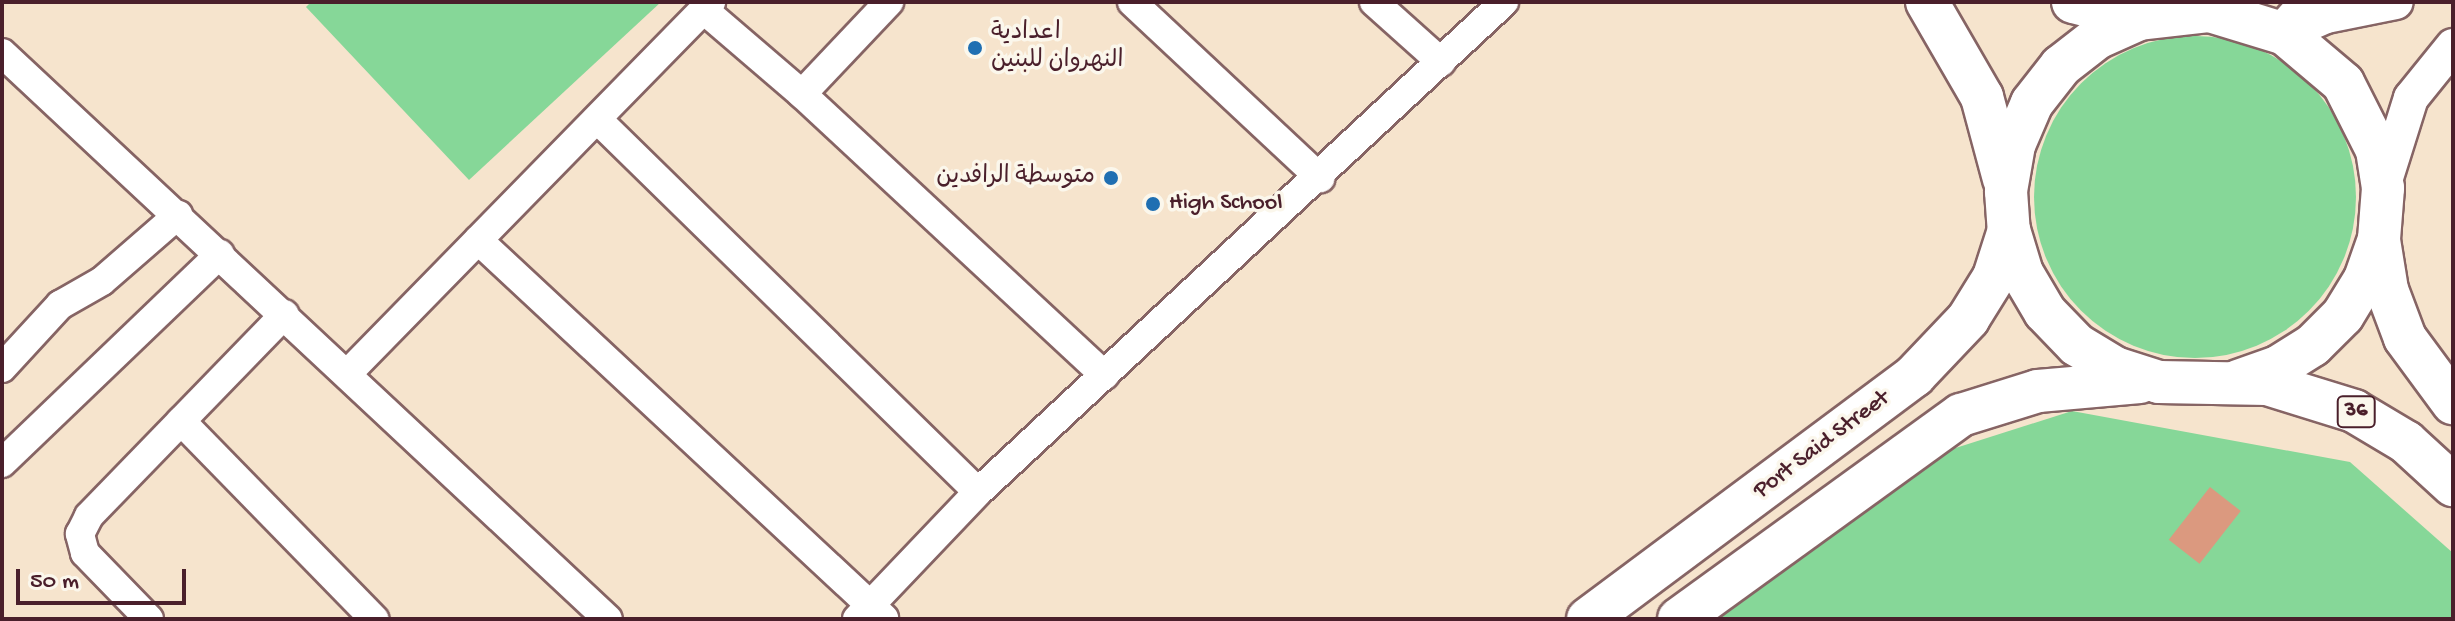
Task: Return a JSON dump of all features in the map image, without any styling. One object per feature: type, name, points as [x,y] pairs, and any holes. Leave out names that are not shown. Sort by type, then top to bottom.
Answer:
[{"type":"main road","points":[[1927,2],[1982,97],[2022,273],[2037,299],[2077,345],[2115,368],[2159,382]]},
{"type":"main road","points":[[2073,2],[2162,11],[2222,13],[2289,22],[2326,64],[2364,115],[2383,188],[2379,239],[2387,290],[2405,338],[2453,403]]},
{"type":"main road","name":"Port Said Street","points":[[1588,619],[1914,376],[1968,319],[1994,277],[2008,210],[2014,145],[2032,103],[2051,79],[2097,38],[2162,11]]},
{"type":"main road","points":[[1679,619],[1961,415],[2051,388],[2159,382],[2198,386],[2238,381],[2278,367],[2323,335],[2365,279],[2379,239]]},
{"type":"main road","name":"36","points":[[2238,381],[2297,391],[2354,411],[2406,442],[2453,485]]},
{"type":"street","points":[[802,94],[889,2]]},
{"type":"street","points":[[1132,2],[1320,178]]},
{"type":"street","points":[[1374,2],[1441,62]]},
{"type":"street","points":[[478,240],[871,614],[978,492],[1320,178],[1504,2]]},
{"type":"street","points":[[2289,22],[2396,2]]},
{"type":"street","points":[[349,372],[599,121],[708,6],[1104,375]]},
{"type":"street","points":[[2383,188],[2391,147],[2411,98],[2453,46]]},
{"type":"street","points":[[2,53],[349,372],[608,619]]},
{"type":"street","points":[[599,121],[978,492]]},
{"type":"street","points":[[2,368],[60,305],[102,281],[178,215]]},
{"type":"street","points":[[2,463],[220,254]]},
{"type":"street","points":[[149,619],[85,553],[80,534],[89,516],[285,314]]},
{"type":"street","points":[[181,421],[374,619]]},
{"type":"green space","points":[[311,2],[661,2],[469,180],[306,7]]},
{"type":"green space","points":[[2195,36],[2226,39],[2257,48],[2284,63],[2309,83],[2329,108],[2344,135],[2353,166],[2356,197],[2353,228],[2344,259],[2329,286],[2309,311],[2284,331],[2257,346],[2226,355],[2195,358],[2164,355],[2133,346],[2106,331],[2081,311],[2061,286],[2046,259],[2037,228],[2034,197],[2037,166],[2046,135],[2061,108],[2081,83],[2106,63],[2133,48],[2164,39]]},
{"type":"green space","points":[[2072,411],[2350,462],[2453,553],[2453,619],[1679,619],[1874,474]]},
{"type":"building","points":[[2210,487],[2241,511],[2199,564],[2169,540]]},
{"type":"place","name":"اعدادية النهروان للبنين","points":[[975,48]]},
{"type":"place","name":"متوسطة الرافدين","points":[[1111,178]]},
{"type":"place","name":"High School","points":[[1153,204]]}]
